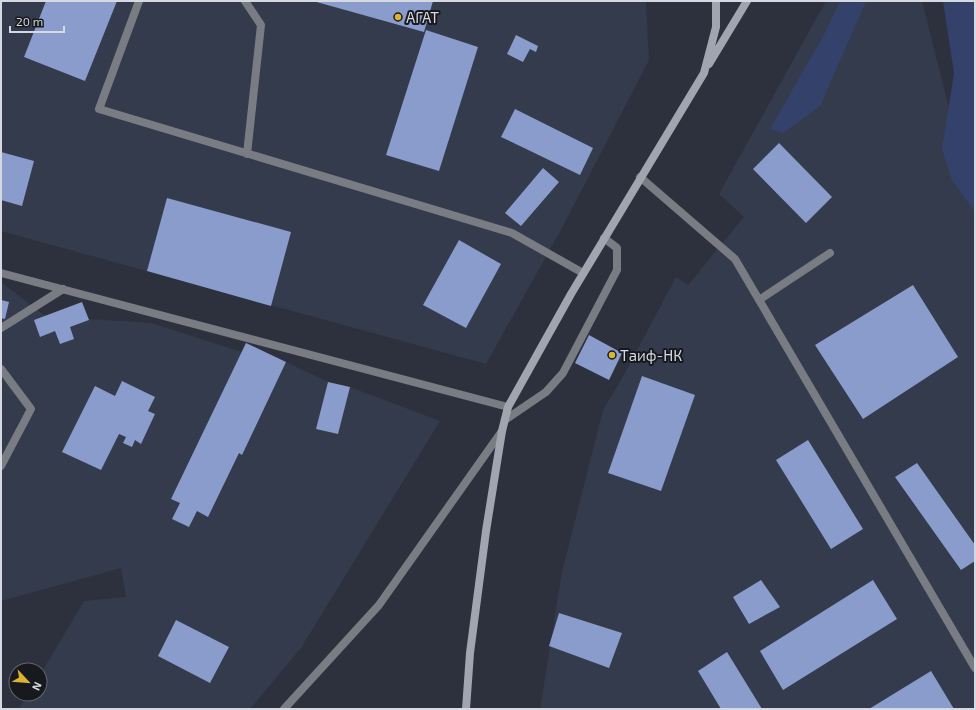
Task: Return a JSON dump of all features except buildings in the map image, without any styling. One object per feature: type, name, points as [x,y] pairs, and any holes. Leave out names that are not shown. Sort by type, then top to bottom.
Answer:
[{"type":"main road","points":[[704,73],[716,27],[716,1]]},
{"type":"main road","points":[[466,709],[470,653],[486,531],[502,431],[508,407],[583,273],[747,1]]},
{"type":"lane","points":[[139,1],[99,109],[512,233],[583,273]]},
{"type":"lane","points":[[245,1],[261,25],[246,154]]},
{"type":"lane","points":[[640,178],[735,259],[975,668]]},
{"type":"lane","points":[[505,420],[546,392],[563,373],[617,270],[618,248],[604,238]]},
{"type":"lane","points":[[759,300],[830,253]]},
{"type":"lane","points":[[1,273],[508,407]]},
{"type":"lane","points":[[1,328],[63,289]]},
{"type":"lane","points":[[1,369],[31,409],[1,466]]},
{"type":"lane","points":[[284,709],[379,605],[502,431]]},
{"type":"shaded area","points":[[1,1],[646,1],[649,60],[562,228],[486,364],[1,231]]},
{"type":"shaded area","points":[[826,1],[922,1],[966,176],[975,189],[975,709],[540,709],[562,572],[603,410],[625,373],[676,277],[688,285],[744,217],[719,194]]},
{"type":"shaded area","points":[[840,1],[866,1],[820,106],[783,133],[770,129],[825,33]]},
{"type":"shaded area","points":[[943,1],[975,1],[975,212],[952,180],[942,149],[954,73]]},
{"type":"shaded area","points":[[1,282],[45,316],[151,323],[242,352],[246,343],[328,382],[350,387],[440,421],[301,648],[250,709],[19,709],[23,702],[48,702],[48,662],[84,601],[126,597],[121,568],[1,601]]},
{"type":"place","name":"АГАТ","points":[[398,17]]},
{"type":"place","name":"Таиф-НК","points":[[612,355]]}]
